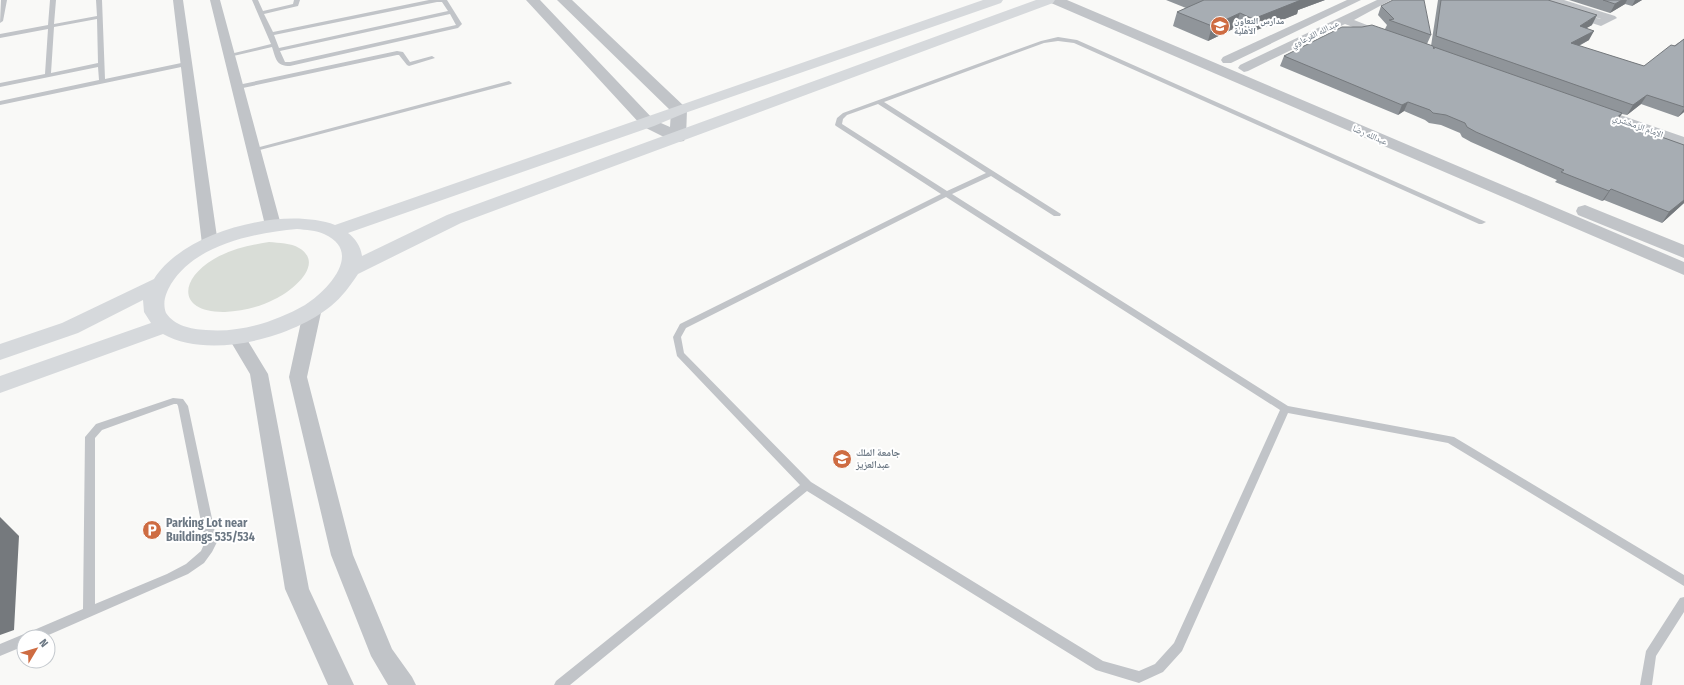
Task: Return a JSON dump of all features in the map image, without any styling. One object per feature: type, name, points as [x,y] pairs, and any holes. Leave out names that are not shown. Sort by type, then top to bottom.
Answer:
[{"type":"main road","points":[[335,231],[648,124],[679,110],[996,0]]},
{"type":"main road","points":[[351,269],[454,219],[1048,0]]},
{"type":"main road","points":[[297,223],[318,226],[335,231],[347,241],[353,254],[351,269],[343,282],[331,295],[313,308],[290,321],[237,337],[207,338],[182,335],[164,326],[155,314],[153,300],[160,284],[172,269],[210,244],[241,232],[273,225],[297,223]]},
{"type":"main road","points":[[0,352],[70,328],[160,284]]},
{"type":"main road","points":[[0,385],[164,326]]},
{"type":"street","points":[[178,0],[210,244]]},
{"type":"street","points":[[215,0],[273,225]]},
{"type":"street","points":[[532,0],[648,124],[678,137],[679,110],[564,0]]},
{"type":"street","name":"عبدالله رضا","points":[[1056,0],[1684,252]]},
{"type":"street","name":"عبدالله رضا","points":[[1083,0],[1227,60],[1244,68],[1259,81],[1684,269]]},
{"type":"street","name":"عبدالله القرعاوي","points":[[1227,60],[1356,0]]},
{"type":"street","name":"عبدالله القرعاوي","points":[[1244,68],[1386,0]]},
{"type":"street","points":[[1530,0],[1601,23],[1611,18],[1552,0]]},
{"type":"street","points":[[1349,18],[1398,35]]},
{"type":"street","name":"الإمام الزمخشري","points":[[1684,132],[1591,104],[1684,142]]},
{"type":"street","points":[[313,308],[298,377],[342,555],[383,656],[402,685]]},
{"type":"street","points":[[237,337],[259,374],[297,590],[341,685]]},
{"type":"lane","points":[[0,21],[4,0]]},
{"type":"lane","points":[[48,75],[53,0]]},
{"type":"lane","points":[[99,0],[102,82]]},
{"type":"lane","points":[[256,0],[275,47],[283,64],[454,28],[459,24],[444,0],[437,0],[270,34]]},
{"type":"lane","points":[[262,13],[288,8],[296,5],[297,0]]},
{"type":"lane","points":[[229,55],[452,12]]},
{"type":"lane","points":[[0,36],[100,17]]},
{"type":"lane","points":[[1482,222],[1075,40],[1058,39],[1042,42],[845,114],[840,118],[838,125],[1285,409],[1450,440],[1684,581]]},
{"type":"lane","points":[[238,87],[397,53],[401,54],[409,64],[432,58]]},
{"type":"lane","points":[[0,85],[102,64]]},
{"type":"lane","points":[[0,103],[186,64]]},
{"type":"lane","points":[[254,150],[509,83]]},
{"type":"lane","points":[[879,102],[1057,214]]},
{"type":"lane","points":[[991,173],[946,194],[683,326],[678,337],[680,354],[807,485],[1100,666],[1139,677],[1159,668],[1178,647],[1285,409]]},
{"type":"lane","points":[[50,629],[90,612],[171,577],[191,567],[208,553],[211,542],[183,406],[180,401],[98,427],[90,437],[90,612]]},
{"type":"lane","points":[[560,685],[807,485]]},
{"type":"lane","points":[[1646,685],[1650,655],[1684,602]]},
{"type":"lane","points":[[0,650],[16,643]]},
{"type":"shaded area","points":[[269,242],[292,245],[299,248],[306,254],[309,262],[307,269],[297,284],[269,302],[245,310],[225,312],[210,311],[198,307],[191,301],[188,294],[189,285],[194,276],[202,267],[214,259],[234,250]]},
{"type":"building","points":[[1204,0],[1301,0],[1253,19],[1240,13],[1212,26],[1177,12]]},
{"type":"building","points":[[1393,0],[1424,0],[1431,35],[1389,20],[1394,19],[1381,6]]},
{"type":"building","points":[[1441,0],[1548,0],[1597,15],[1580,26],[1594,31],[1571,43],[1644,66],[1671,45],[1675,46],[1684,39],[1684,107],[1647,95],[1633,105],[1436,36]]},
{"type":"building","points":[[1603,0],[1622,0],[1615,4]]},
{"type":"building","points":[[1372,25],[1433,46],[1434,49],[1434,47],[1622,113],[1614,120],[1684,145],[1684,200],[1669,212],[1611,189],[1609,191],[1561,172],[1564,170],[1476,132],[1467,127],[1465,123],[1446,115],[1433,113],[1430,110],[1408,102],[1402,105],[1284,56],[1342,27],[1362,27]]},
{"type":"place","name":"مدارس التعاون الأهلية","points":[[1220,26]]},
{"type":"place","name":"جامعة الملك عبدالعزيز","points":[[842,459]]},
{"type":"place","name":"Parking Lot near Buildings 535/534","points":[[152,530]]}]
